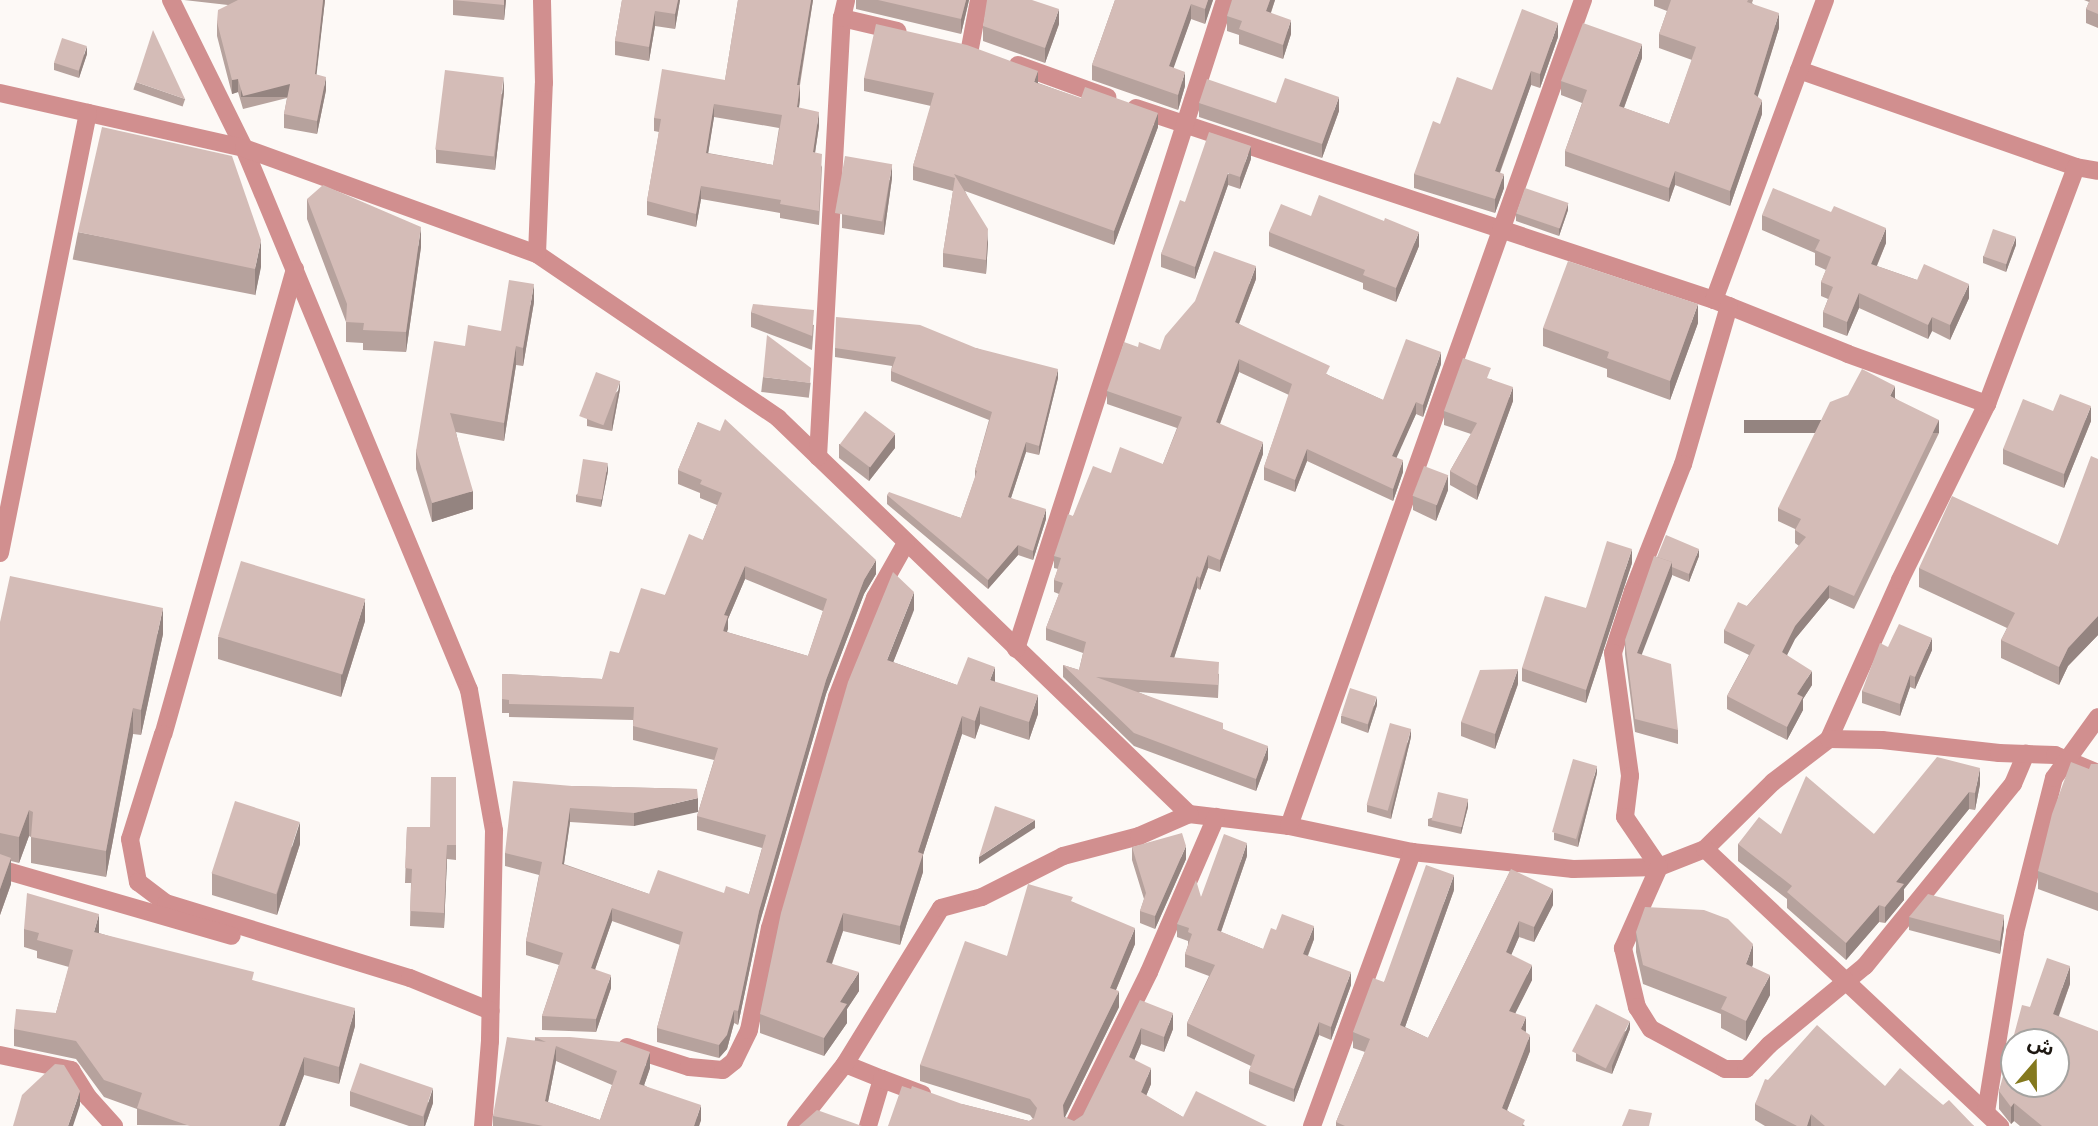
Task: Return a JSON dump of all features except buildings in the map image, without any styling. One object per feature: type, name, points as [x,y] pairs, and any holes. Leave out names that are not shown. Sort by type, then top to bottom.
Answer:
[{"type":"street","points":[[171,0],[244,148],[469,690],[494,831],[491,1011],[497,1041],[484,1126]]},
{"type":"street","points":[[537,254],[544,83],[542,0]]},
{"type":"street","points":[[979,0],[977,51],[1501,232],[1722,303],[1848,354],[1987,404]]},
{"type":"street","points":[[1016,649],[1225,0]]},
{"type":"street","points":[[1289,826],[1583,0]]},
{"type":"street","points":[[1659,867],[1625,817],[1630,776],[1613,653],[1633,591],[1683,464],[1722,303],[1825,0]]},
{"type":"street","points":[[818,457],[844,9],[919,36]]},
{"type":"street","points":[[1799,70],[2076,167],[2098,171]]},
{"type":"street","points":[[0,93],[244,148],[537,254],[778,418],[1189,814]]},
{"type":"street","points":[[0,553],[88,113]]},
{"type":"street","points":[[796,1126],[845,1064],[941,908],[982,897],[1063,856],[1139,836],[1189,814],[1289,826],[1412,852],[1573,870],[1659,867],[1704,849],[1773,782],[1829,739],[1900,580],[1987,404],[2076,167]]},
{"type":"street","points":[[295,270],[163,734],[130,839],[138,882],[166,903],[410,978],[491,1011]]},
{"type":"street","points":[[605,1044],[628,1047],[689,1067],[723,1070],[734,1061],[749,1030],[770,928],[836,697],[875,598],[906,543]]},
{"type":"street","points":[[1986,1112],[2015,932],[2054,778],[2098,717]]},
{"type":"street","points":[[1829,739],[1882,740],[2055,755],[2098,773]]},
{"type":"street","points":[[1659,867],[1623,948],[1637,1007],[1651,1029],[1725,1069],[1746,1069],[1769,1045],[1865,966],[2013,784],[2026,754]]},
{"type":"street","points":[[1073,1126],[1149,972],[1216,817]]},
{"type":"street","points":[[1704,849],[1845,984],[2000,1126]]},
{"type":"street","points":[[1312,1126],[1412,852]]},
{"type":"street","points":[[0,869],[491,1011]]},
{"type":"street","points":[[0,1055],[71,1070],[88,1097],[114,1126]]},
{"type":"street","points":[[845,1064],[941,1101]]},
{"type":"street","points":[[868,1126],[882,1079]]}]
